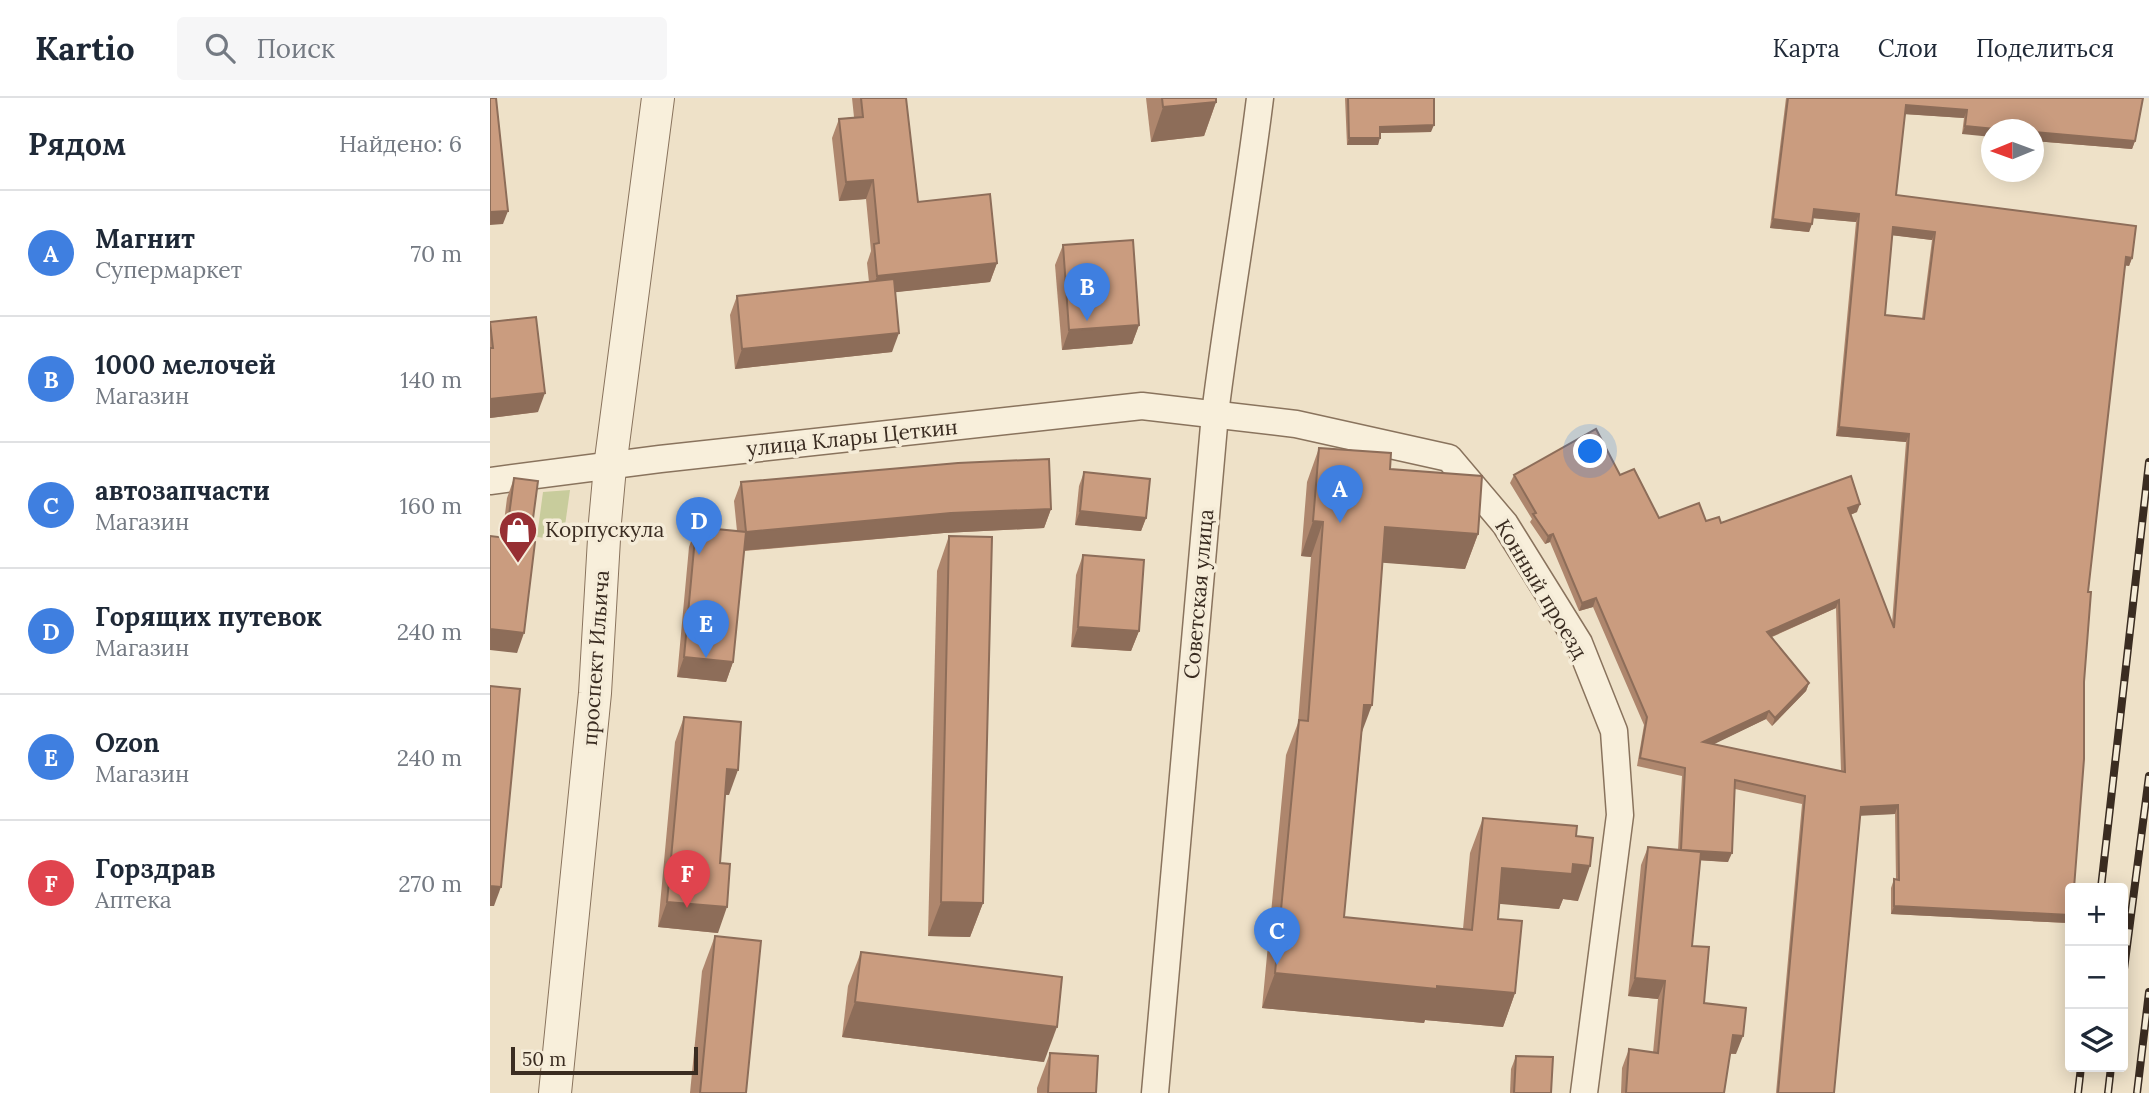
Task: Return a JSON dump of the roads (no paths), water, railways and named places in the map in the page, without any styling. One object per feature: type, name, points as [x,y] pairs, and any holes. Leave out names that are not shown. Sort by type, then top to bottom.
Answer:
[{"type":"street","name":"проспект Ильича","points":[[555,1093],[595,693],[610,467],[658,98]]},
{"type":"street","name":"Советская улица","points":[[1155,1093],[1215,414],[1260,98]]},
{"type":"street","name":"улица Клары Цеткин","points":[[490,481],[1142,406],[1215,414]]},
{"type":"street","name":"Конный проезд","points":[[1215,414],[1296,424],[1449,458],[1505,524],[1579,643],[1614,731],[1620,815],[1584,1093]]},
{"type":"railway","points":[[2102,883],[2149,462]]},
{"type":"railway","points":[[2127,946],[2149,776]]},
{"type":"railway","points":[[2137,1093],[2149,992]]},
{"type":"railway","points":[[2078,1093],[2080,1072]]},
{"type":"railway","points":[[2108,1093],[2110,1072]]},
{"type":"place","name":"1000 мелочей","points":[[1087,321]]},
{"type":"place","name":"Магнит","points":[[1340,523]]},
{"type":"place","name":"Горящих путевок","points":[[699,555]]},
{"type":"place","name":"Корпускула","points":[[518,564]]},
{"type":"place","name":"Ozon","points":[[706,658]]},
{"type":"place","name":"Горздрав","points":[[687,908]]},
{"type":"place","name":"автозапчасти","points":[[1277,965]]}]
